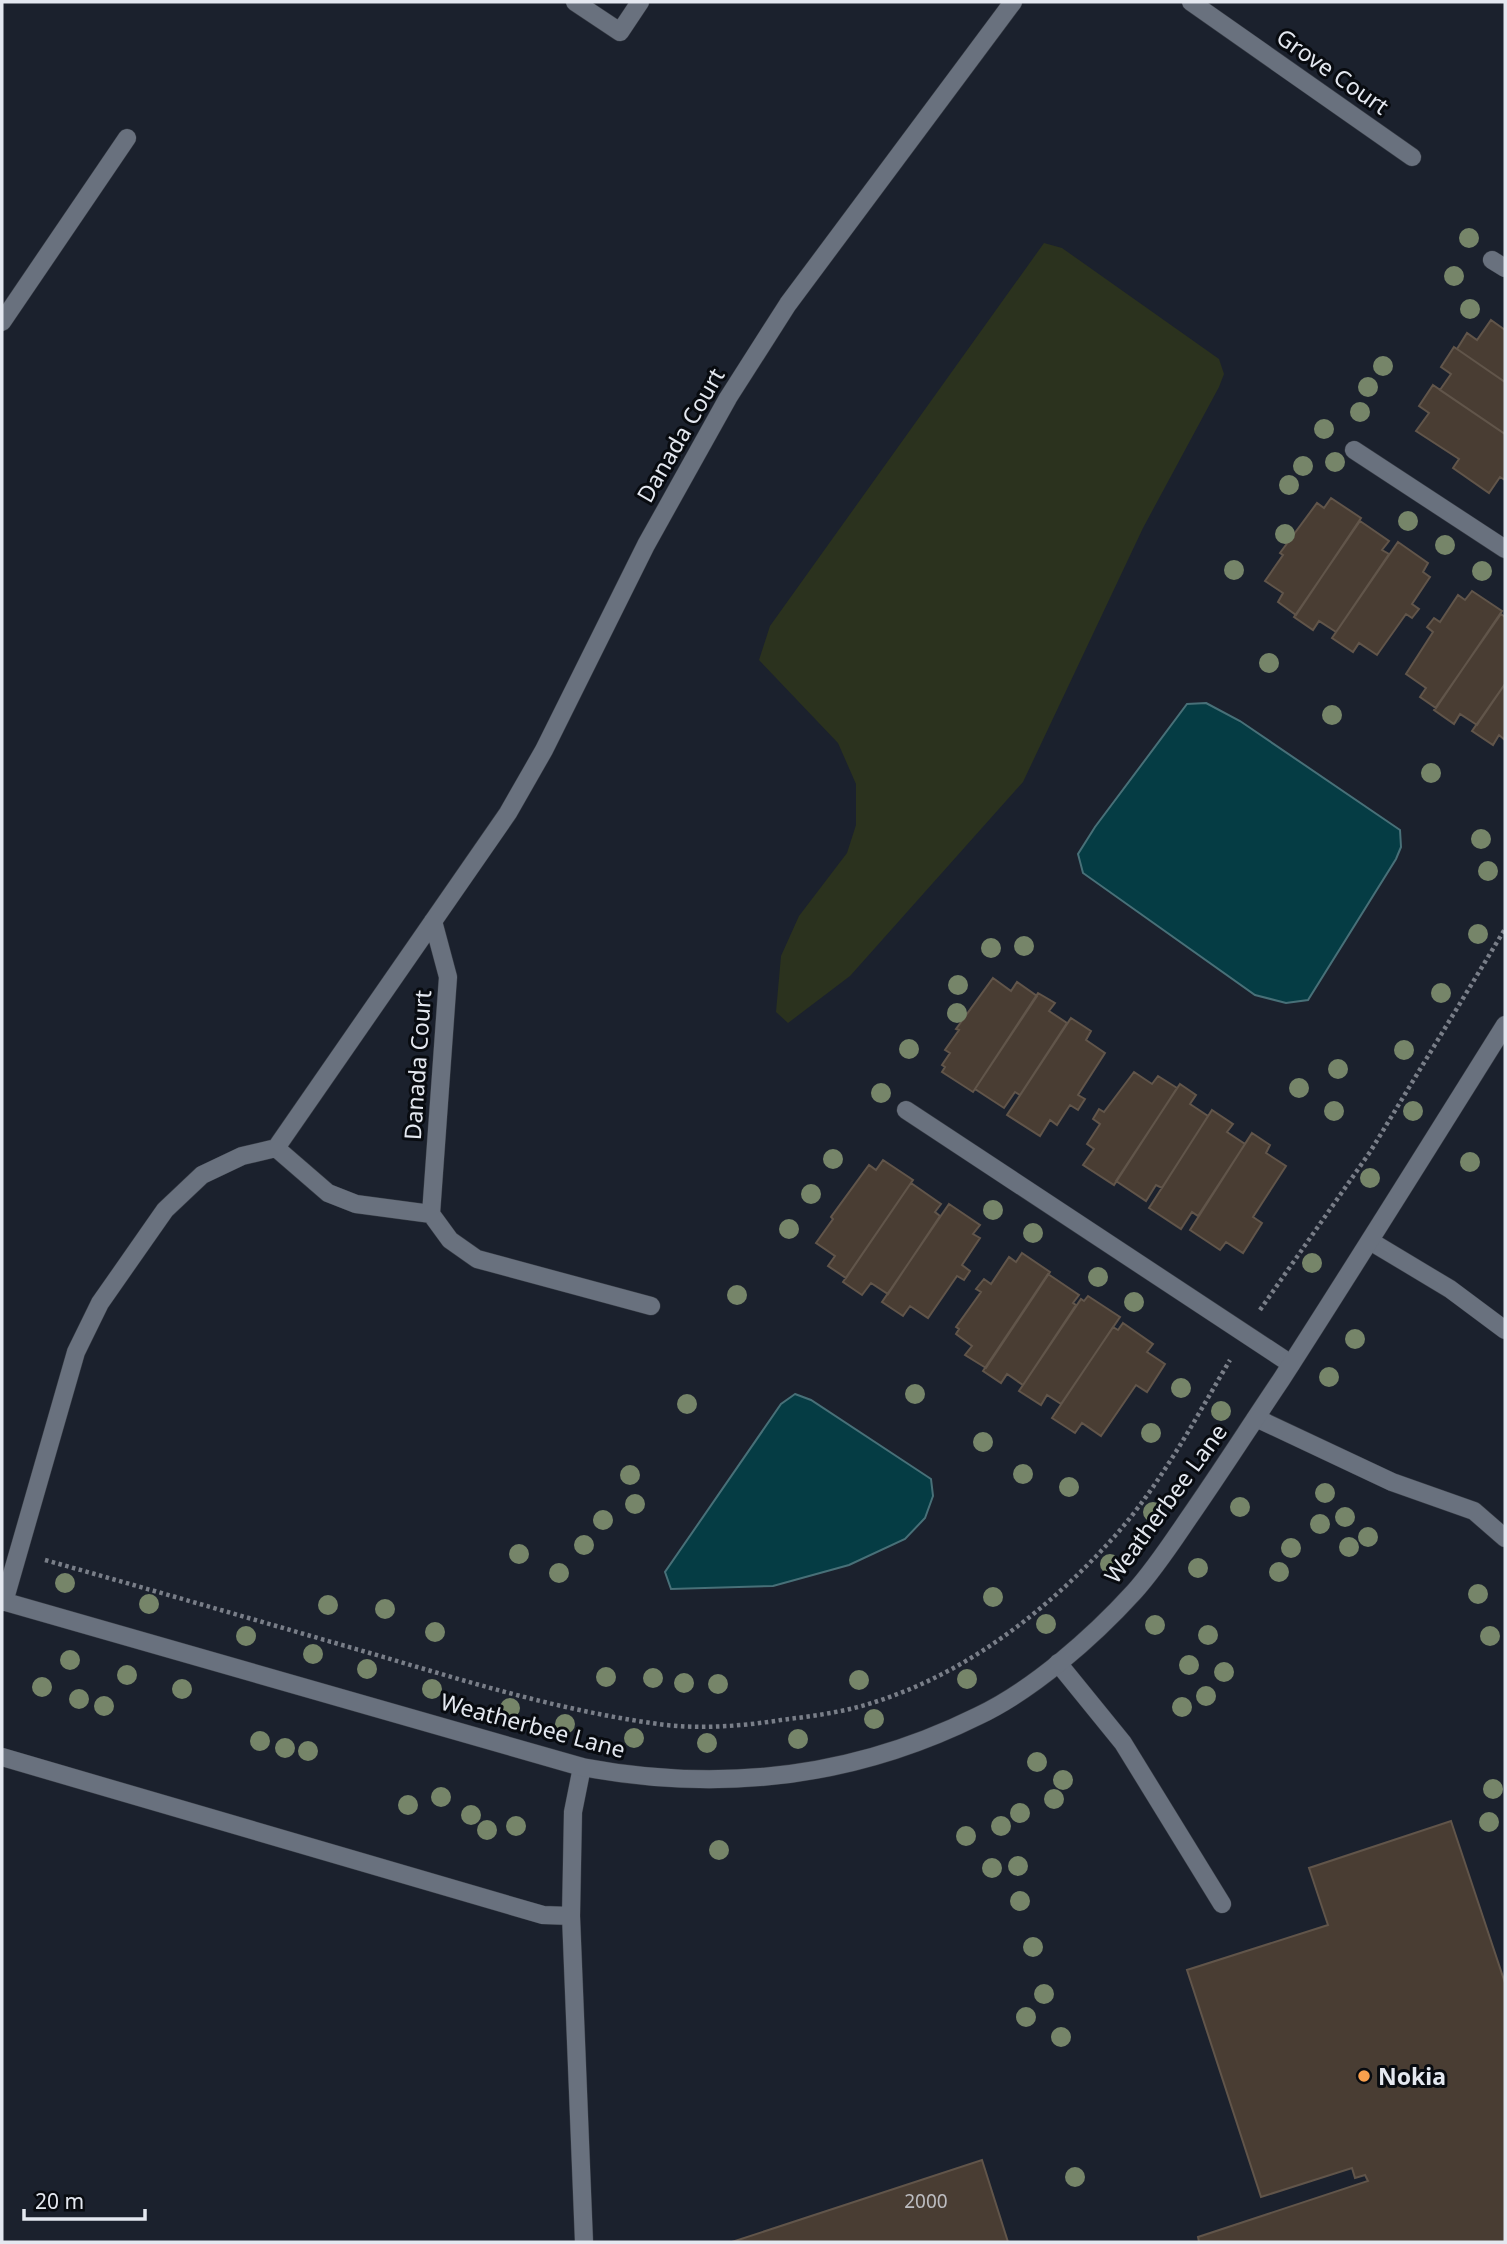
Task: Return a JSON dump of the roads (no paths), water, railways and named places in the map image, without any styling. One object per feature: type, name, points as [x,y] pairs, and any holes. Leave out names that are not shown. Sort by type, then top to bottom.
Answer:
[{"type":"street","points":[[575,2],[620,32],[640,2]]},
{"type":"street","name":"Danada Court","points":[[276,1148],[508,813],[544,750],[646,545],[728,398],[788,304],[1013,2]]},
{"type":"street","name":"Grove Court","points":[[1191,2],[1412,157]]},
{"type":"street","points":[[2,322],[127,138]]},
{"type":"street","points":[[1354,450],[1505,549]]},
{"type":"street","name":"Danada Court","points":[[431,1214],[447,977],[433,920]]},
{"type":"street","name":"Weatherbee Lane","points":[[3,1602],[582,1766],[628,1775],[718,1781],[769,1778],[834,1767],[878,1755],[980,1716],[1058,1663],[1104,1623],[1136,1590],[1256,1418],[1505,1025]]},
{"type":"street","points":[[906,1110],[1291,1364]]},
{"type":"street","points":[[3,1602],[76,1352],[100,1303],[165,1210],[202,1175],[242,1156],[276,1148],[328,1194],[356,1204],[431,1214],[450,1240],[477,1259],[651,1306]]},
{"type":"street","points":[[1370,1241],[1450,1289],[1505,1330]]},
{"type":"street","points":[[1256,1418],[1392,1482],[1474,1511],[1505,1538]]},
{"type":"street","points":[[1058,1663],[1123,1743],[1222,1904]]},
{"type":"street","points":[[2,1757],[543,1915],[570,1916]]},
{"type":"street","points":[[582,1766],[573,1812],[570,1916],[584,2242]]},
{"type":"place","name":"Nokia","points":[[1364,2076]]}]
